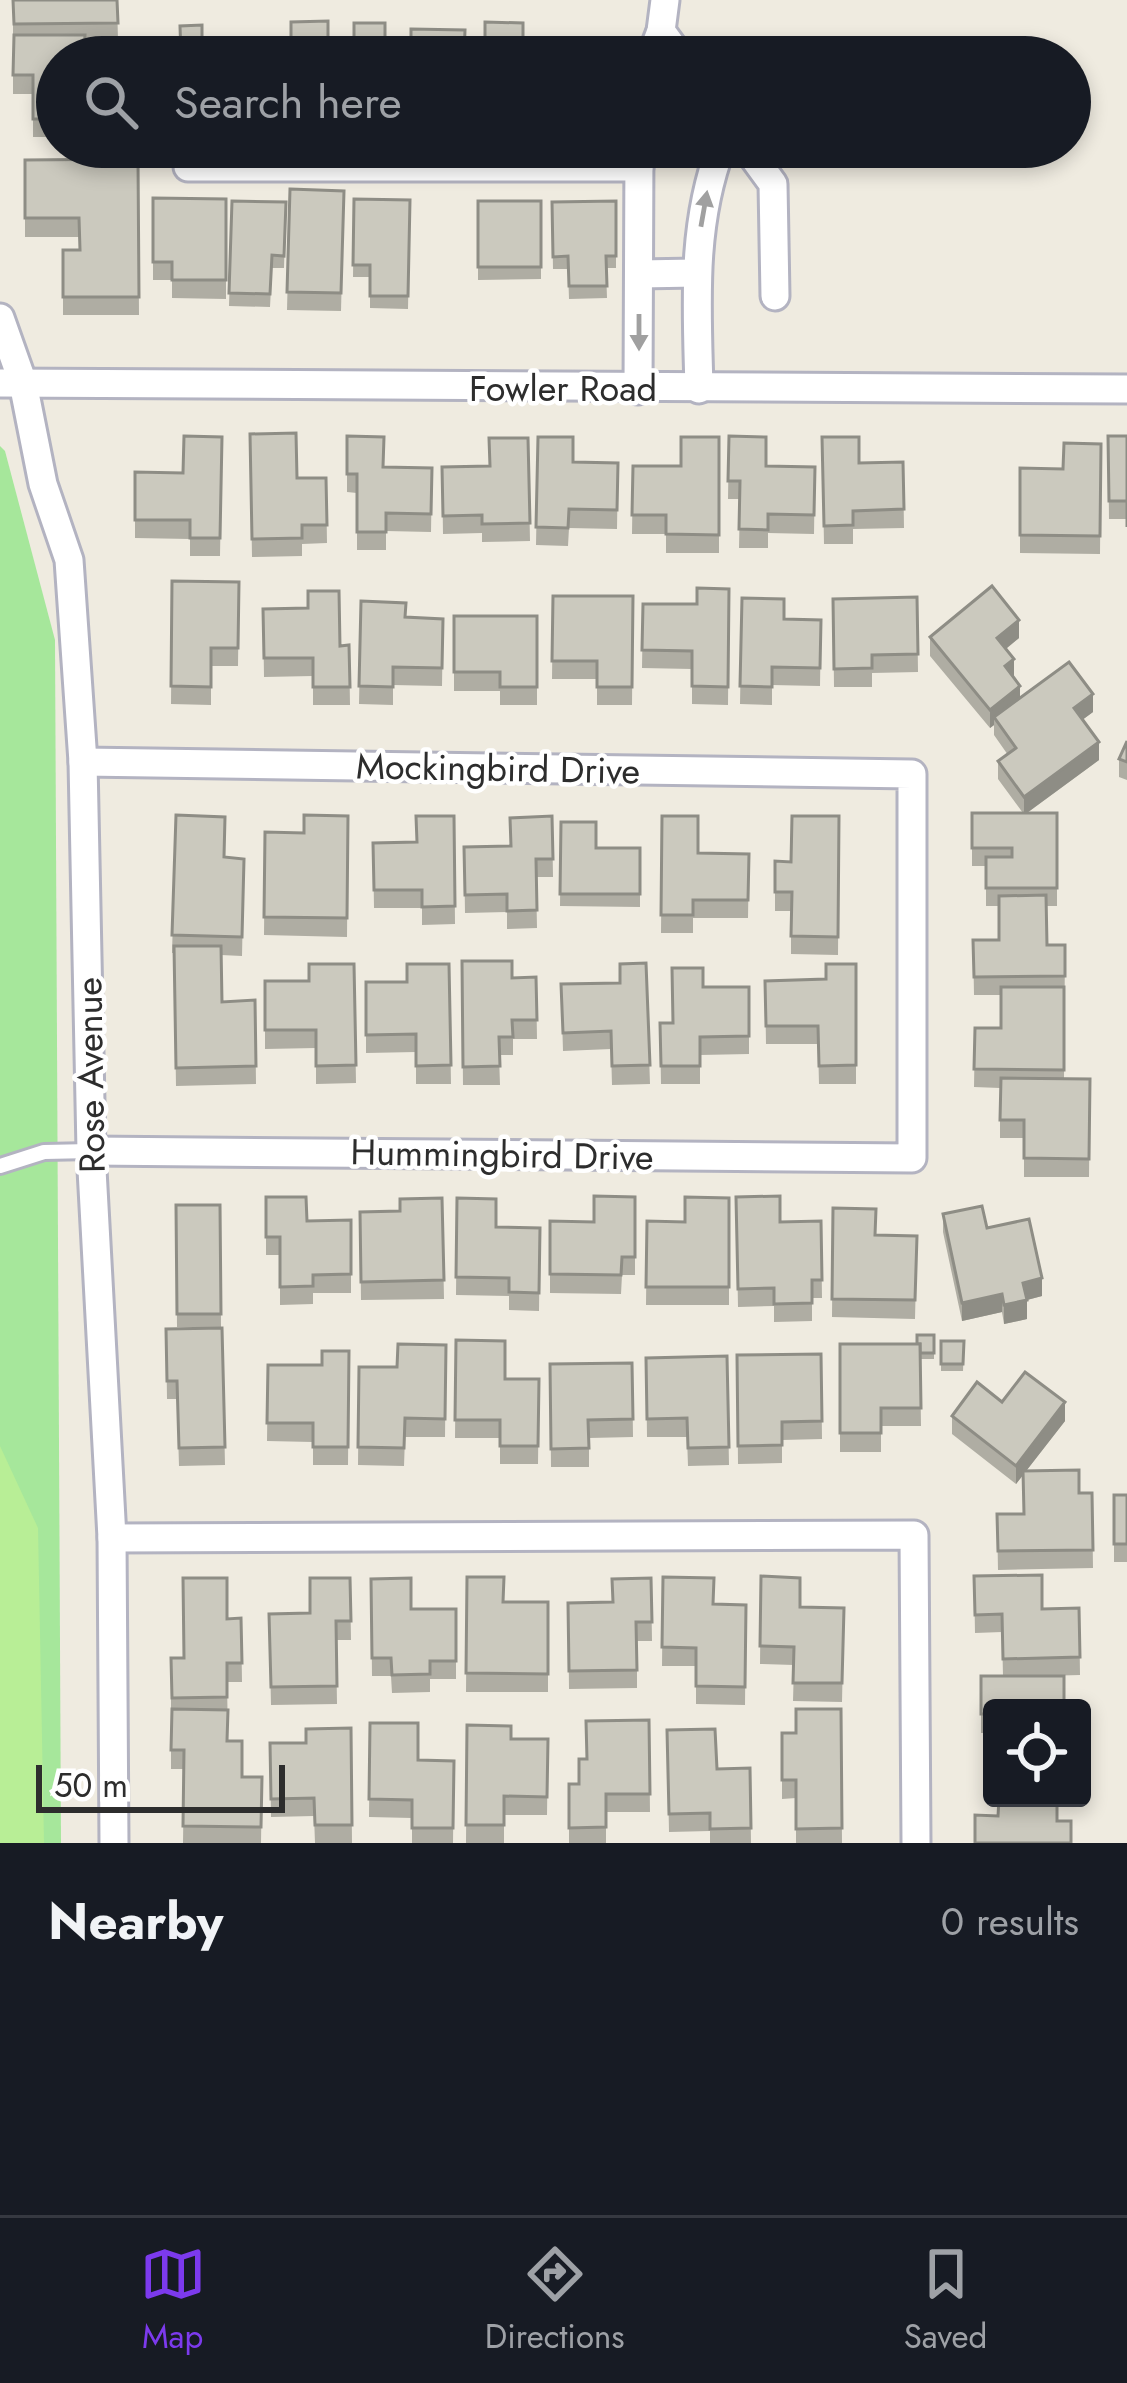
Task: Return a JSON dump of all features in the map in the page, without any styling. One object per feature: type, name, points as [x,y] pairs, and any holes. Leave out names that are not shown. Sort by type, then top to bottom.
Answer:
[{"type":"street","points":[[658,36],[665,0]]},
{"type":"street","points":[[638,389],[639,168]]},
{"type":"street","points":[[699,389],[696,273],[713,168]]},
{"type":"street","points":[[761,168],[773,184],[775,296]]},
{"type":"street","points":[[639,274],[696,273]]},
{"type":"street","name":"Rose Avenue","points":[[0,317],[12,383],[69,560],[83,762],[91,1150],[112,1538],[114,1843]]},
{"type":"street","name":"Fowler Road","points":[[12,383],[1127,389]]},
{"type":"street","name":"Mockingbird Drive","points":[[83,762],[912,774],[912,1158]]},
{"type":"street","name":"Hummingbird Drive","points":[[91,1150],[912,1158]]},
{"type":"street","points":[[112,1538],[914,1535],[916,1843]]},
{"type":"lane","points":[[0,1166],[44,1152],[91,1150]]},
{"type":"green space","points":[[0,446],[55,640],[61,1843],[0,1843]]},
{"type":"green space","points":[[0,1446],[38,1528],[44,1843],[0,1843]]},
{"type":"building","points":[[13,0],[117,0],[118,23],[14,24]]},
{"type":"building","points":[[328,21],[328,36],[291,36],[291,22]]},
{"type":"building","points":[[485,22],[523,23],[523,36],[485,36]]},
{"type":"building","points":[[354,23],[385,23],[385,36],[354,36]]},
{"type":"building","points":[[202,25],[202,36],[180,36],[180,26]]},
{"type":"building","points":[[411,29],[465,30],[465,36],[411,36]]},
{"type":"building","points":[[14,35],[85,35],[36,36],[36,119],[33,75],[13,75]]},
{"type":"building","points":[[25,160],[36,160],[36,168],[138,168],[139,297],[63,297],[63,250],[80,250],[79,218],[25,218]]},
{"type":"building","points":[[290,189],[344,191],[341,293],[287,292]]},
{"type":"building","points":[[153,198],[226,199],[226,280],[172,280],[172,262],[153,262]]},
{"type":"building","points":[[354,199],[410,200],[408,296],[370,296],[370,265],[353,265]]},
{"type":"building","points":[[232,201],[286,202],[284,256],[272,255],[270,294],[229,293]]},
{"type":"building","points":[[478,201],[541,201],[541,267],[478,267]]},
{"type":"building","points":[[616,201],[616,256],[606,256],[607,286],[569,286],[568,256],[553,257],[552,202]]},
{"type":"building","points":[[296,433],[297,478],[326,478],[327,525],[302,525],[302,538],[252,539],[250,434]]},
{"type":"building","points":[[184,436],[222,437],[220,538],[190,538],[190,520],[135,520],[135,472],[183,473]]},
{"type":"building","points":[[347,436],[384,437],[383,467],[432,468],[431,514],[386,513],[386,532],[357,532],[357,474],[347,474]]},
{"type":"building","points":[[729,436],[766,437],[766,466],[815,467],[814,515],[768,514],[768,530],[739,529],[740,481],[728,481]]},
{"type":"building","points":[[1108,436],[1127,436],[1127,501],[1109,501]]},
{"type":"building","points":[[538,437],[573,437],[573,462],[618,463],[617,510],[569,509],[568,528],[536,527]]},
{"type":"building","points":[[681,437],[719,437],[719,535],[666,534],[666,515],[632,515],[633,466],[681,466]]},
{"type":"building","points":[[822,437],[859,437],[859,463],[903,462],[904,509],[853,511],[853,525],[824,526]]},
{"type":"building","points":[[489,438],[528,438],[530,523],[482,524],[482,515],[443,516],[442,467],[490,466]]},
{"type":"building","points":[[1064,443],[1101,444],[1100,536],[1020,535],[1020,468],[1063,469]]},
{"type":"building","points":[[172,581],[239,582],[238,648],[211,648],[211,687],[171,686]]},
{"type":"building","points":[[992,586],[1019,620],[997,638],[1014,659],[1005,666],[1020,686],[990,710],[930,637]]},
{"type":"building","points":[[697,588],[729,589],[728,687],[692,686],[692,651],[642,650],[643,604],[697,604]]},
{"type":"building","points":[[308,591],[339,591],[340,646],[349,645],[350,687],[313,687],[313,658],[264,658],[263,609],[308,608]]},
{"type":"building","points":[[553,596],[633,596],[632,687],[597,687],[597,661],[552,661]]},
{"type":"building","points":[[917,597],[918,654],[872,655],[872,668],[834,669],[833,599]]},
{"type":"building","points":[[742,598],[784,599],[784,619],[821,620],[820,668],[772,667],[772,687],[740,686]]},
{"type":"building","points":[[361,601],[406,603],[405,617],[443,619],[442,668],[393,667],[393,687],[359,686]]},
{"type":"building","points":[[454,616],[537,616],[537,687],[500,687],[500,672],[454,672]]},
{"type":"building","points":[[1069,662],[1093,694],[1074,708],[1099,742],[1024,797],[998,761],[1016,748],[994,717]]},
{"type":"building","points":[[972,813],[1057,813],[1057,888],[986,888],[986,857],[1012,857],[1012,848],[972,848]]},
{"type":"building","points":[[176,815],[225,817],[224,857],[244,859],[242,937],[172,935]]},
{"type":"building","points":[[304,815],[348,816],[347,918],[264,917],[265,832],[304,833]]},
{"type":"building","points":[[416,816],[454,816],[455,906],[422,907],[422,890],[374,890],[373,843],[417,842]]},
{"type":"building","points":[[552,816],[553,859],[536,859],[537,910],[507,911],[507,894],[465,895],[464,847],[511,846],[510,818]]},
{"type":"building","points":[[662,816],[698,816],[698,853],[749,854],[748,900],[693,900],[693,915],[661,915]]},
{"type":"building","points":[[792,816],[839,816],[838,937],[791,936],[792,892],[775,892],[775,861],[791,862]]},
{"type":"building","points":[[561,822],[596,822],[596,848],[640,848],[640,894],[560,894]]},
{"type":"building","points":[[1046,895],[1047,945],[1065,945],[1065,976],[974,977],[973,940],[999,940],[999,896]]},
{"type":"building","points":[[174,946],[221,946],[222,1002],[255,1000],[256,1066],[176,1068]]},
{"type":"building","points":[[462,961],[512,961],[512,978],[536,977],[537,1020],[512,1020],[513,1037],[499,1037],[500,1066],[463,1067]]},
{"type":"building","points":[[646,963],[650,1065],[612,1066],[611,1031],[563,1033],[561,984],[620,983],[620,964]]},
{"type":"building","points":[[309,964],[354,964],[356,1065],[316,1066],[316,1030],[265,1030],[265,981],[309,981]]},
{"type":"building","points":[[407,964],[449,964],[451,1065],[416,1066],[416,1034],[366,1035],[366,982],[407,982]]},
{"type":"building","points":[[826,964],[856,964],[856,1065],[819,1066],[818,1026],[766,1026],[765,981],[826,979]]},
{"type":"building","points":[[672,968],[703,968],[703,987],[749,987],[749,1036],[700,1037],[700,1066],[661,1066],[660,1023],[673,1023]]},
{"type":"building","points":[[1001,987],[1064,987],[1064,1070],[974,1069],[975,1028],[1001,1028]]},
{"type":"building","points":[[1001,1078],[1090,1079],[1089,1159],[1024,1158],[1024,1120],[1000,1120]]},
{"type":"building","points":[[594,1196],[635,1197],[635,1257],[622,1257],[621,1275],[550,1274],[550,1221],[594,1222]]},
{"type":"building","points":[[780,1196],[780,1222],[821,1221],[822,1280],[812,1280],[812,1303],[774,1304],[774,1288],[738,1289],[736,1197]]},
{"type":"building","points":[[266,1197],[306,1197],[307,1221],[351,1220],[351,1274],[313,1275],[313,1286],[280,1287],[280,1237],[266,1237]]},
{"type":"building","points":[[685,1197],[729,1198],[729,1287],[646,1287],[647,1221],[685,1222]]},
{"type":"building","points":[[442,1198],[444,1280],[361,1282],[360,1212],[400,1211],[400,1199]]},
{"type":"building","points":[[457,1198],[496,1199],[496,1227],[540,1228],[539,1293],[509,1292],[509,1278],[456,1277]]},
{"type":"building","points":[[176,1205],[220,1205],[221,1314],[177,1314]]},
{"type":"building","points":[[982,1206],[987,1228],[1029,1219],[1042,1278],[1023,1283],[1027,1300],[1004,1305],[1002,1294],[962,1303],[943,1214]]},
{"type":"building","points":[[833,1208],[876,1209],[875,1235],[917,1236],[915,1300],[832,1299]]},
{"type":"building","points":[[222,1328],[225,1447],[179,1448],[177,1381],[167,1381],[166,1329]]},
{"type":"building","points":[[917,1335],[934,1335],[934,1353],[920,1353]]},
{"type":"building","points":[[456,1340],[505,1341],[505,1379],[539,1379],[538,1446],[500,1446],[500,1420],[455,1420]]},
{"type":"building","points":[[941,1341],[964,1341],[963,1364],[941,1364]]},
{"type":"building","points":[[398,1344],[446,1345],[445,1419],[405,1418],[404,1448],[358,1447],[359,1367],[397,1367]]},
{"type":"building","points":[[840,1344],[920,1344],[921,1408],[881,1408],[881,1433],[840,1433]]},
{"type":"building","points":[[322,1351],[349,1351],[348,1447],[313,1447],[313,1423],[267,1423],[268,1365],[322,1365]]},
{"type":"building","points":[[821,1354],[822,1421],[782,1422],[782,1445],[738,1446],[737,1355]]},
{"type":"building","points":[[727,1356],[729,1447],[688,1448],[687,1418],[647,1419],[646,1358]]},
{"type":"building","points":[[632,1363],[633,1419],[588,1420],[589,1448],[551,1449],[550,1364]]},
{"type":"building","points":[[1025,1372],[1065,1402],[1016,1466],[952,1416],[977,1382],[1002,1402]]},
{"type":"building","points":[[1079,1470],[1079,1493],[1092,1493],[1093,1550],[998,1551],[997,1514],[1024,1514],[1023,1471]]},
{"type":"building","points":[[1114,1495],[1127,1495],[1127,1544],[1114,1544]]},
{"type":"building","points":[[1042,1575],[1042,1609],[1079,1608],[1080,1657],[1003,1659],[1002,1614],[975,1615],[974,1576]]},
{"type":"building","points":[[761,1576],[800,1578],[800,1607],[844,1608],[842,1683],[793,1683],[794,1647],[760,1646]]},
{"type":"building","points":[[467,1577],[504,1577],[503,1602],[548,1602],[548,1674],[466,1673]]},
{"type":"building","points":[[663,1577],[714,1578],[713,1604],[746,1605],[745,1687],[696,1686],[696,1648],[662,1647]]},
{"type":"building","points":[[183,1578],[227,1578],[227,1619],[241,1618],[242,1663],[227,1663],[227,1697],[172,1698],[171,1658],[184,1658]]},
{"type":"building","points":[[310,1578],[350,1578],[351,1621],[336,1621],[337,1686],[271,1687],[269,1614],[310,1613]]},
{"type":"building","points":[[411,1578],[411,1609],[456,1609],[456,1661],[430,1661],[430,1674],[392,1675],[391,1658],[372,1658],[371,1579]]},
{"type":"building","points":[[651,1578],[652,1622],[636,1622],[637,1670],[569,1671],[568,1603],[613,1602],[612,1579]]},
{"type":"building","points":[[981,1676],[1064,1676],[1064,1699],[983,1699],[981,1714]]},
{"type":"building","points":[[172,1709],[228,1710],[227,1741],[242,1741],[242,1777],[262,1777],[261,1827],[183,1826],[184,1750],[171,1750]]},
{"type":"building","points":[[796,1709],[841,1709],[842,1828],[796,1829],[796,1780],[782,1780],[782,1733],[796,1733]]},
{"type":"building","points":[[649,1720],[650,1794],[606,1794],[606,1827],[569,1828],[569,1784],[579,1784],[579,1759],[587,1759],[586,1721]]},
{"type":"building","points":[[370,1723],[418,1723],[418,1760],[454,1761],[453,1828],[412,1828],[412,1800],[369,1799]]},
{"type":"building","points":[[467,1725],[511,1726],[511,1739],[548,1739],[547,1797],[504,1796],[504,1825],[466,1825]]},
{"type":"building","points":[[351,1728],[352,1825],[315,1825],[314,1798],[271,1799],[270,1743],[306,1743],[306,1729]]},
{"type":"building","points":[[715,1729],[717,1769],[750,1768],[751,1828],[710,1829],[710,1813],[669,1814],[667,1730]]},
{"type":"building","points":[[998,1807],[1057,1807],[1057,1821],[1071,1821],[1071,1843],[975,1843],[975,1815],[998,1816]]}]
